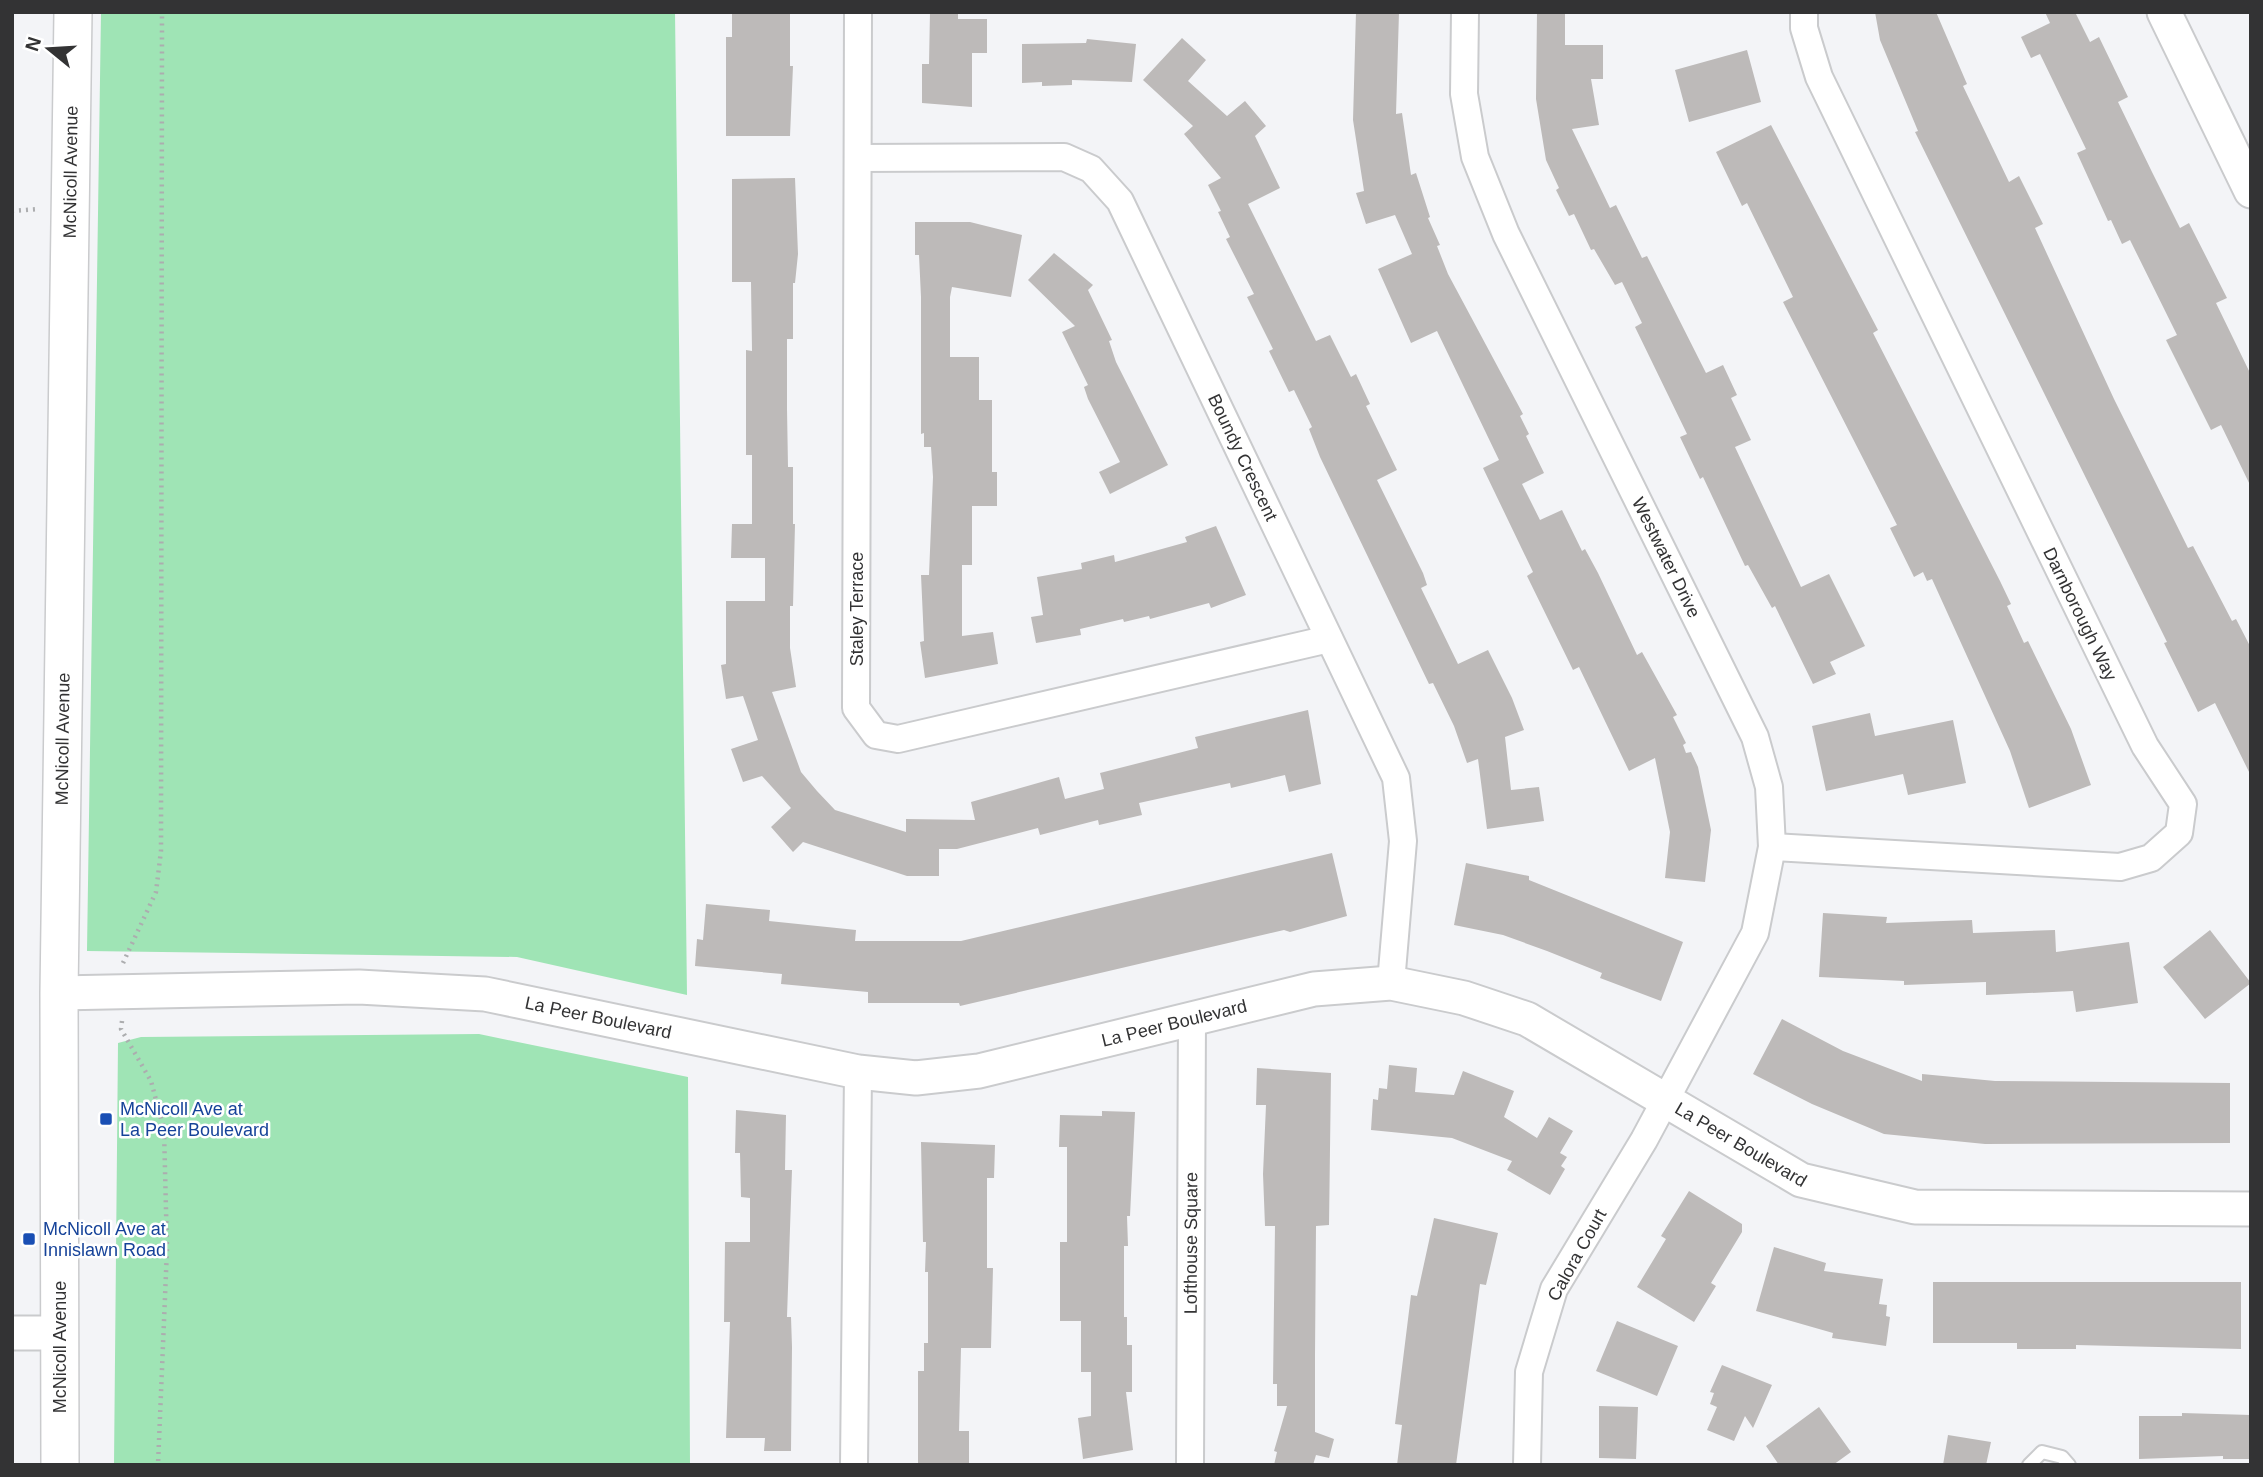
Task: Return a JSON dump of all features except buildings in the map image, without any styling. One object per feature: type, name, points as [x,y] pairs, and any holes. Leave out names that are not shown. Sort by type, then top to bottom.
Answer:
[{"type":"main road","name":"McNicoll Avenue","points":[[60,1465],[59,993],[73,12]]},
{"type":"street","name":"Staley Terrace","points":[[858,12],[856,708],[876,735],[898,739],[1328,639]]},
{"type":"street","name":"Westwater Drive","points":[[1465,12],[1464,94],[1475,157],[1512,246],[1755,737],[1769,788],[1772,847],[1755,933],[1665,1099]]},
{"type":"street","name":"Darnborough Way","points":[[1772,847],[2120,867],[2151,858],[2179,833],[2183,804],[2145,746],[1819,77],[1804,28],[1804,12]]},
{"type":"street","points":[[2164,12],[2251,191]]},
{"type":"street","name":"Boundy Crescent","points":[[859,158],[1064,157],[1091,169],[1120,201],[1396,778],[1403,841],[1391,983]]},
{"type":"street","name":"La Peer Boulevard","points":[[59,993],[359,987],[485,994],[858,1072],[916,1078],[979,1071],[1314,989],[1391,983],[1464,998],[1527,1019],[1801,1180],[1915,1207],[2251,1209]]},
{"type":"street","name":"Lofthouse Square","points":[[1190,1465],[1192,1019]]},
{"type":"street","points":[[853,1465],[858,1072]]},
{"type":"street","name":"Calora Court","points":[[1527,1465],[1529,1372],[1554,1289],[1665,1099]]},
{"type":"street","points":[[12,1333],[60,1333]]},
{"type":"lane","points":[[2029,1465],[2042,1452],[2062,1457],[2069,1465]]},
{"type":"path","points":[[123,964],[156,892],[161,852],[162,12]]},
{"type":"path","points":[[12,211],[19,211]]},
{"type":"path","points":[[121,1028],[151,1081],[164,1130],[167,1249],[158,1465]]},
{"type":"green space","points":[[101,12],[675,12],[687,995],[517,957],[87,951]]},
{"type":"green space","points":[[479,1034],[688,1077],[690,1465],[114,1465],[118,1043],[141,1037]]},
{"type":"place","name":"McNicoll Ave at La Peer Boulevard","points":[[106,1119]]},
{"type":"place","name":"McNicoll Ave at Innislawn Road","points":[[29,1239]]}]
